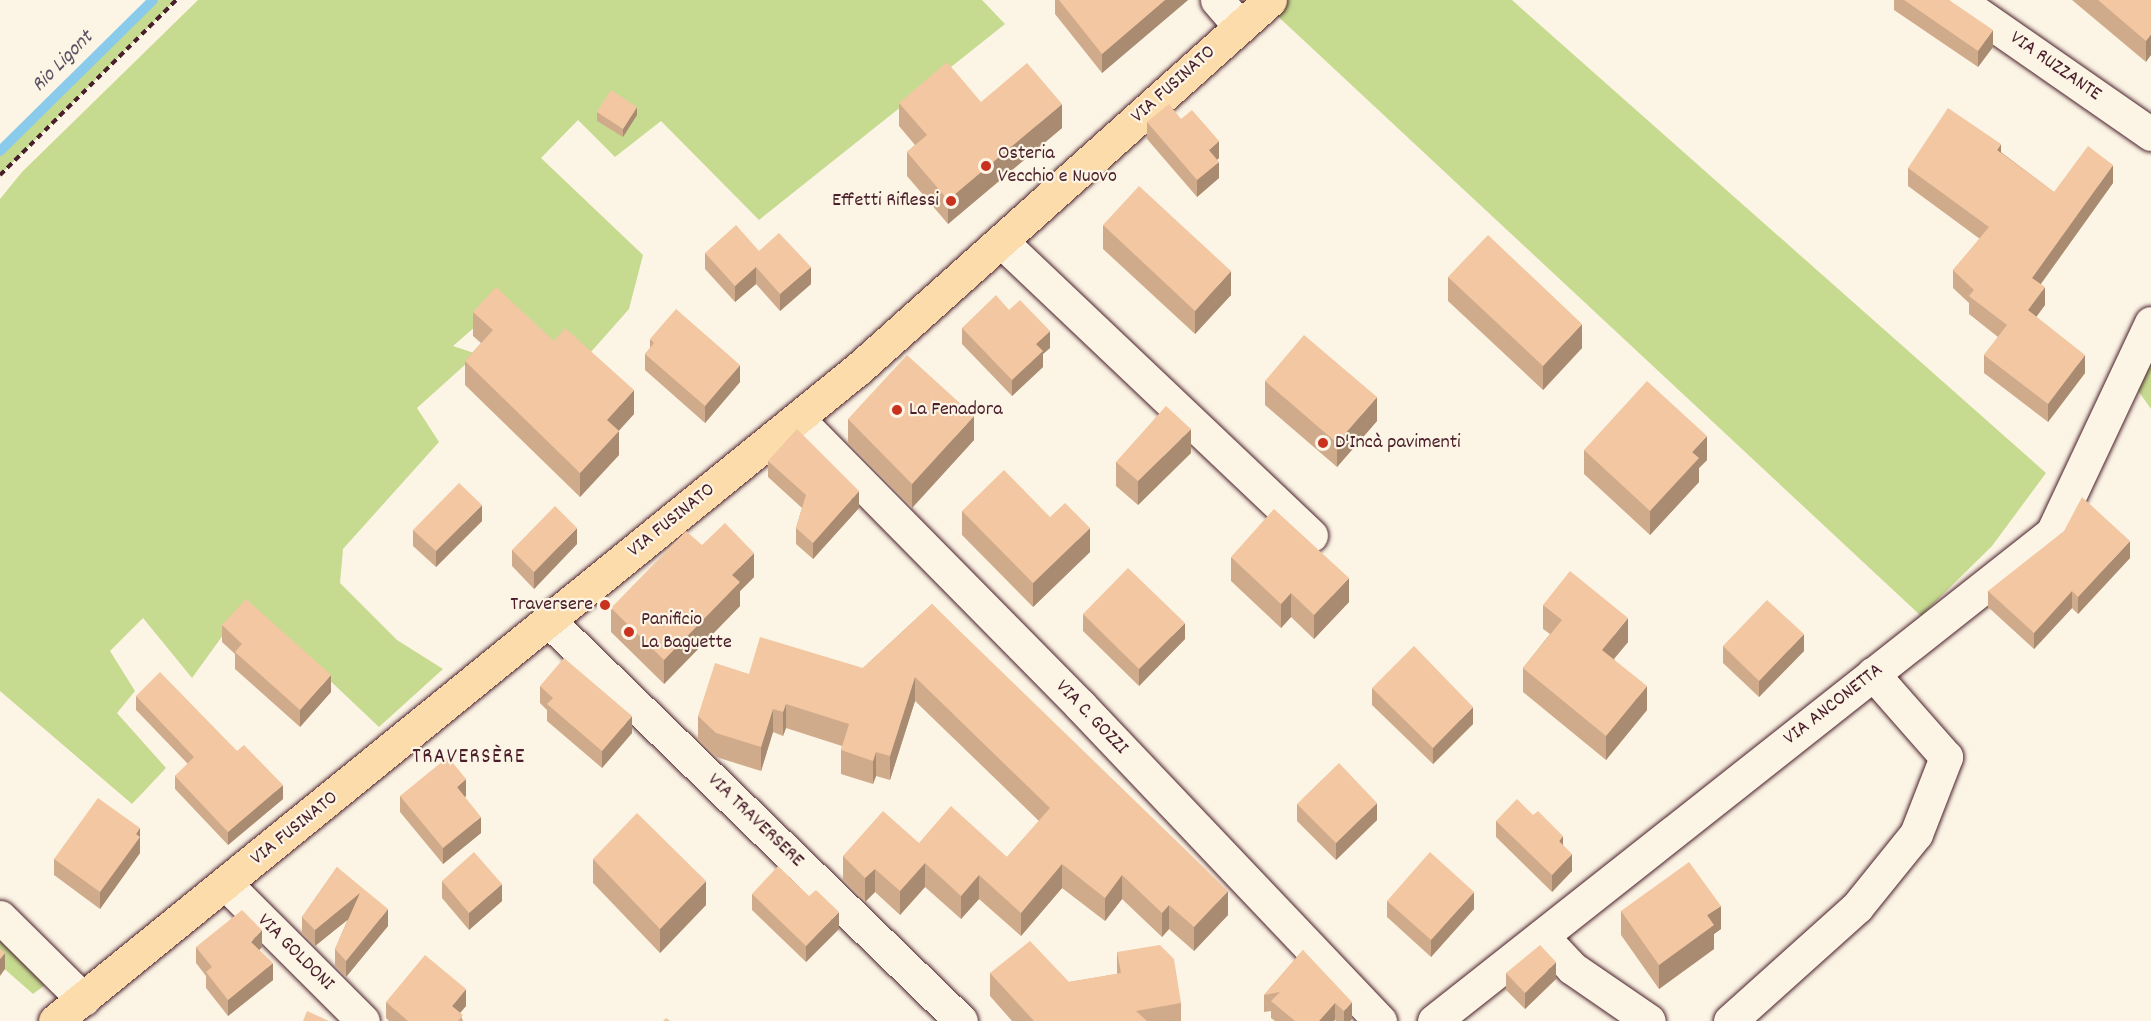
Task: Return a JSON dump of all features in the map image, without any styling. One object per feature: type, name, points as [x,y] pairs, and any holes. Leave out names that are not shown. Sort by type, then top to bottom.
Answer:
[{"type":"main road","name":"VIA FUSINATO","points":[[56,1021],[227,885],[798,419],[1002,242],[1269,0]]},
{"type":"street","points":[[1217,0],[1240,26]]},
{"type":"street","name":"VIA RUZZANTE","points":[[1958,0],[2151,134]]},
{"type":"street","points":[[1002,242],[1311,535]]},
{"type":"street","name":"VIA ANCONETTA","points":[[1434,1021],[2052,533],[2151,323]]},
{"type":"street","name":"VIA C. GOZZI","points":[[798,419],[1080,705],[1380,1021]]},
{"type":"street","name":"VIA TRAVERSERE","points":[[549,621],[961,1021]]},
{"type":"street","points":[[1730,1021],[1857,907],[1917,834],[1946,757],[1873,674]]},
{"type":"street","name":"VIA GOLDONI","points":[[227,885],[363,1021]]},
{"type":"street","points":[[0,917],[83,999]]},
{"type":"street","points":[[1542,936],[1572,968],[1649,1021]]},
{"type":"path","points":[[0,175],[176,0]]},
{"type":"green space","points":[[159,0],[176,0],[0,175],[0,152]]},
{"type":"green space","points":[[198,0],[982,0],[1005,24],[759,220],[661,121],[615,157],[578,120],[541,158],[643,255],[629,309],[583,361],[499,306],[453,346],[477,354],[417,408],[439,442],[343,549],[340,583],[397,640],[443,669],[379,727],[247,602],[192,678],[143,618],[110,651],[135,691],[117,713],[166,768],[132,804],[0,691],[0,199],[22,172]]},
{"type":"green space","points":[[1277,0],[1512,0],[2046,473],[1992,546],[1921,616],[1269,8]]},
{"type":"green space","points":[[2151,323],[2151,409],[2127,375]]},
{"type":"green space","points":[[0,940],[45,985],[33,994],[0,965]]},
{"type":"building","points":[[1059,0],[1165,0],[1102,54]]},
{"type":"building","points":[[1904,0],[1949,0],[1993,30],[1978,51]]},
{"type":"building","points":[[2098,0],[2151,0],[2151,34],[2146,41]]},
{"type":"building","points":[[947,62],[981,102],[1027,63],[1062,104],[948,200],[907,152],[927,135],[899,103]]},
{"type":"building","points":[[611,90],[637,107],[623,129],[597,112]]},
{"type":"building","points":[[1169,104],[1181,119],[1192,110],[1219,141],[1209,150],[1219,162],[1197,180],[1147,122]]},
{"type":"building","points":[[1948,108],[2001,144],[1997,150],[2054,192],[2088,146],[2113,165],[2032,278],[2045,287],[2028,310],[2085,355],[2048,404],[1984,355],[2007,325],[1969,296],[1974,290],[1953,270],[1989,227],[1908,168]]},
{"type":"building","points":[[1139,186],[1231,271],[1195,311],[1103,225]]},
{"type":"building","points":[[736,225],[759,251],[779,233],[811,267],[780,294],[756,267],[735,286],[705,253]]},
{"type":"building","points":[[1488,235],[1582,324],[1543,366],[1448,277]]},
{"type":"building","points":[[496,287],[554,341],[565,328],[634,390],[607,420],[619,431],[580,473],[465,361],[493,330],[473,312]]},
{"type":"building","points":[[996,295],[1009,310],[1020,300],[1050,331],[1036,344],[1043,351],[1012,380],[962,328]]},
{"type":"building","points":[[676,309],[740,365],[705,406],[645,354],[654,343],[650,339]]},
{"type":"building","points":[[1304,335],[1377,397],[1337,443],[1265,381]]},
{"type":"building","points":[[907,355],[974,416],[912,484],[848,419]]},
{"type":"building","points":[[1647,381],[1707,436],[1692,452],[1699,458],[1650,511],[1584,450]]},
{"type":"building","points":[[1166,406],[1191,429],[1138,481],[1116,462]]},
{"type":"building","points":[[797,429],[859,491],[813,543],[796,528],[806,495],[768,461]]},
{"type":"building","points":[[1004,470],[1050,517],[1065,503],[1090,528],[1033,583],[962,511]]},
{"type":"building","points":[[459,483],[482,505],[436,551],[413,530]]},
{"type":"building","points":[[2082,497],[2130,541],[2078,597],[2072,591],[2034,633],[1988,591],[2064,531]]},
{"type":"building","points":[[555,506],[577,528],[534,572],[512,550]]},
{"type":"building","points":[[1274,509],[1349,578],[1314,615],[1291,593],[1281,604],[1231,557]]},
{"type":"building","points":[[725,523],[754,553],[732,575],[740,582],[664,660],[611,608],[686,531],[702,545]]},
{"type":"building","points":[[1128,568],[1185,623],[1139,669],[1083,614]]},
{"type":"building","points":[[1570,571],[1628,618],[1602,650],[1647,686],[1606,736],[1523,668],[1562,620],[1543,605]]},
{"type":"building","points":[[246,599],[331,675],[300,710],[235,652],[242,644],[222,625]]},
{"type":"building","points":[[1767,600],[1804,634],[1759,681],[1723,646]]},
{"type":"building","points":[[932,604],[1228,891],[1194,927],[1169,905],[1162,913],[1122,875],[1105,898],[1062,864],[1021,913],[979,875],[961,896],[925,863],[900,891],[875,869],[865,878],[843,856],[883,811],[919,843],[951,806],[1007,857],[1050,808],[915,677],[890,756],[876,752],[873,761],[841,750],[849,724],[786,704],[783,712],[773,709],[761,747],[716,733],[698,716],[715,663],[749,674],[760,637],[863,668]]},
{"type":"building","points":[[1414,646],[1473,707],[1433,748],[1372,688]]},
{"type":"building","points":[[564,658],[632,716],[602,751],[547,704],[553,698],[540,686]]},
{"type":"building","points":[[160,672],[237,751],[244,745],[283,785],[228,832],[175,776],[194,757],[136,696]]},
{"type":"building","points":[[448,757],[466,779],[457,787],[481,817],[443,848],[400,796]]},
{"type":"building","points":[[1339,763],[1377,803],[1336,843],[1297,804]]},
{"type":"building","points":[[98,798],[140,828],[136,834],[140,837],[100,892],[54,859]]},
{"type":"building","points":[[1517,799],[1533,815],[1538,811],[1563,836],[1559,841],[1572,854],[1552,875],[1496,821]]},
{"type":"building","points":[[637,813],[706,881],[660,929],[593,859]]},
{"type":"building","points":[[474,852],[502,884],[469,913],[442,881]]},
{"type":"building","points":[[1430,852],[1474,892],[1431,940],[1387,901]]},
{"type":"building","points":[[1689,862],[1721,906],[1707,915],[1714,925],[1659,965],[1621,911]]},
{"type":"building","points":[[778,866],[809,896],[816,890],[839,912],[806,946],[752,894]]},
{"type":"building","points":[[337,867],[388,909],[346,961],[335,949],[360,893],[315,930],[302,917]]},
{"type":"building","points":[[242,910],[262,930],[251,942],[273,963],[228,1000],[206,972],[212,967],[196,947]]},
{"type":"building","points":[[1030,941],[1069,982],[1121,973],[1117,952],[1160,945],[1174,959],[1181,1003],[1136,1011],[1147,1021],[1034,1021],[990,973]]},
{"type":"building","points":[[1540,945],[1556,962],[1525,993],[1506,973]]},
{"type":"building","points":[[0,949],[5,953],[0,959]]},
{"type":"building","points":[[1303,950],[1352,1002],[1344,1011],[1335,1003],[1319,1021],[1295,1021],[1271,1001],[1280,992],[1264,995]]},
{"type":"building","points":[[425,955],[466,989],[452,1006],[463,1015],[458,1021],[408,1021],[386,1002]]},
{"type":"building","points":[[307,1011],[329,1021],[303,1021]]},
{"type":"waterway","name":"Rio Ligont","points":[[0,151],[153,0]]},
{"type":"place","name":"Osteria Vecchio e Nuovo","points":[[986,166]]},
{"type":"place","name":"Effetti Riflessi","points":[[951,201]]},
{"type":"place","name":"La Fenadora","points":[[897,410]]},
{"type":"place","name":"D'Incà pavimenti","points":[[1323,443]]},
{"type":"place","name":"Traversere","points":[[605,605]]},
{"type":"place","name":"Panificio La Baguette","points":[[629,632]]},
{"type":"district","name":"TRAVERSÈRE","points":[[469,758]]}]
